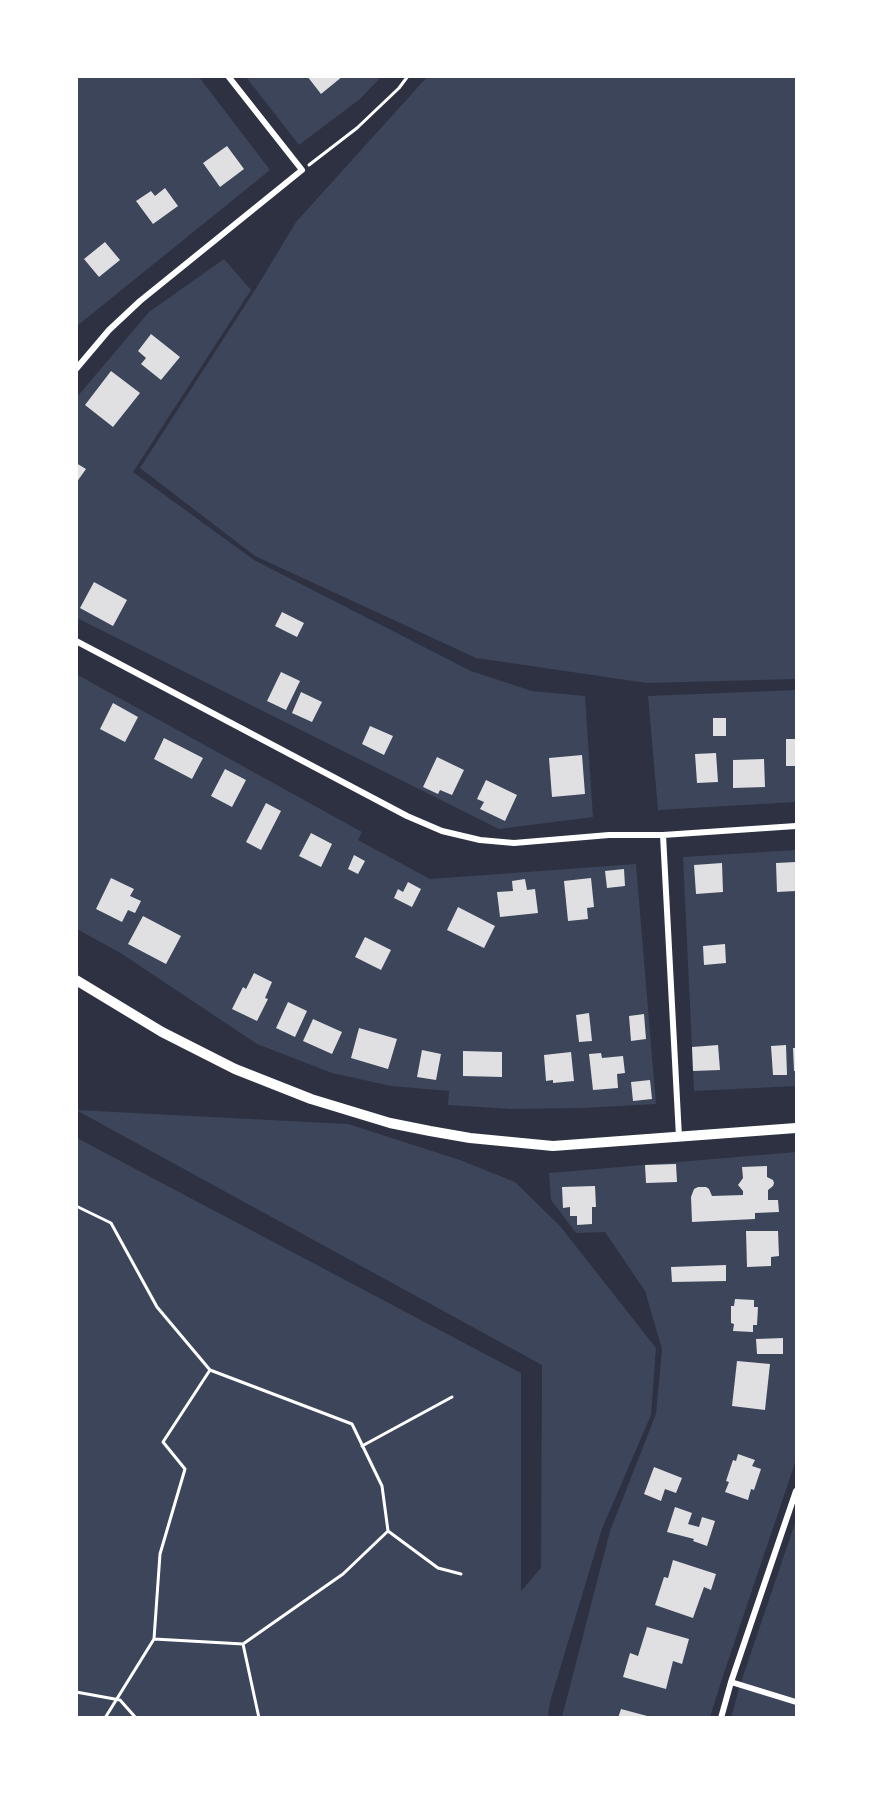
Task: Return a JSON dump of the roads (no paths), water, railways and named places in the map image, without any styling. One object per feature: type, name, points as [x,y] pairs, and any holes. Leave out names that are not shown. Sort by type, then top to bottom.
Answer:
[{"type":"street","points":[[76,369],[109,330],[140,301],[302,170],[228,76]]},
{"type":"street","points":[[76,641],[407,816],[442,831],[480,840],[514,843],[609,835],[663,835],[796,826]]},
{"type":"street","points":[[663,835],[679,1138]]},
{"type":"street","points":[[76,980],[162,1032],[235,1069],[311,1100],[390,1123],[470,1138],[553,1146],[796,1128]]},
{"type":"street","points":[[721,1718],[796,1491]]},
{"type":"street","points":[[731,1682],[796,1702]]}]
